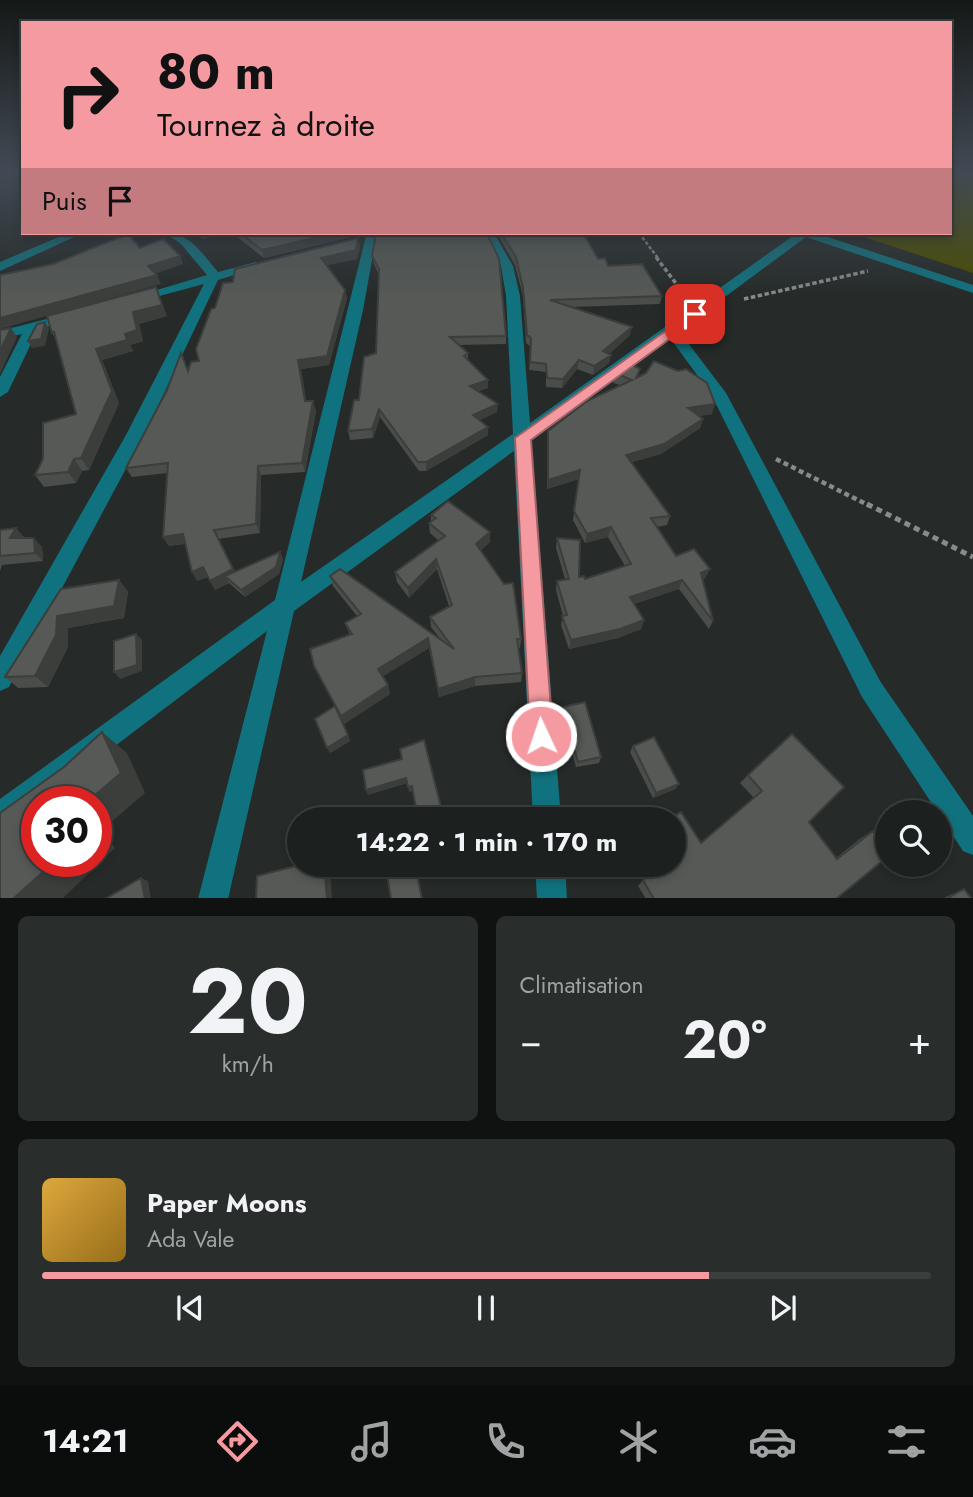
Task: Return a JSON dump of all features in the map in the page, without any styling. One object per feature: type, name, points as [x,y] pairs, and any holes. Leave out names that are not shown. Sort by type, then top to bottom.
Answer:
[{"type":"street","points":[[0,267],[72,235]]},
{"type":"street","points":[[174,235],[185,242],[214,276]]},
{"type":"street","points":[[490,235],[507,266],[513,296],[546,807]]},
{"type":"street","points":[[0,816],[285,604],[523,438],[802,235]]},
{"type":"street","points":[[811,235],[973,289]]},
{"type":"street","points":[[213,898],[356,310],[369,238]]},
{"type":"street","points":[[123,302],[266,264]]},
{"type":"street","points":[[0,679],[135,435],[214,276]]},
{"type":"street","points":[[0,335],[84,313]]},
{"type":"street","points":[[0,392],[32,328]]},
{"type":"street","points":[[672,331],[718,393],[747,445],[871,689],[973,841]]},
{"type":"street","points":[[551,877],[552,898]]},
{"type":"path","points":[[641,235],[700,310],[898,264]]},
{"type":"path","points":[[747,445],[973,556]]},
{"type":"shaded area","points":[[952,213],[973,213],[973,273],[858,235],[952,235]]},
{"type":"building","points":[[126,235],[129,235],[140,248],[163,239],[180,256],[148,266],[157,275],[0,318],[0,275],[53,264]]},
{"type":"building","points":[[243,235],[326,235],[262,250]]},
{"type":"building","points":[[376,235],[488,235],[499,259],[506,336],[450,337],[468,353],[464,356],[488,380],[470,386],[498,404],[473,415],[488,427],[426,462],[418,462],[379,409],[372,429],[348,431],[354,400],[359,400],[364,357],[376,353],[379,269],[372,256]]},
{"type":"building","points":[[502,235],[584,235],[598,259],[605,258],[608,266],[642,264],[662,296],[550,300],[632,327],[603,351],[611,355],[594,366],[579,360],[563,379],[547,378],[546,364],[530,362],[531,338],[527,335],[523,288],[516,257]]},
{"type":"building","points":[[358,238],[356,250],[321,258],[345,290],[327,356],[298,360],[305,401],[313,401],[302,463],[258,466],[256,524],[214,530],[233,569],[210,581],[203,567],[192,572],[183,534],[163,537],[168,463],[126,468],[167,390],[181,353],[188,371],[191,362],[199,361],[196,349],[211,309],[215,308],[223,283],[233,282],[235,269]]},
{"type":"building","points":[[156,287],[162,305],[133,312],[137,330],[125,334],[127,340],[96,349],[112,391],[81,458],[74,459],[68,472],[35,475],[43,459],[43,423],[76,414],[54,332],[52,333],[47,316]]},
{"type":"building","points":[[45,322],[41,339],[28,341],[37,324]]},
{"type":"building","points":[[11,328],[0,351],[0,330]]},
{"type":"building","points":[[654,361],[678,371],[686,369],[707,383],[715,404],[688,408],[703,419],[664,444],[626,455],[670,516],[651,518],[676,556],[694,549],[710,569],[701,573],[713,621],[682,580],[630,597],[644,620],[620,629],[571,640],[562,616],[567,615],[557,581],[569,579],[557,538],[580,540],[579,577],[584,576],[585,579],[631,564],[611,527],[587,534],[574,511],[580,470],[548,480],[548,431],[587,401],[632,380],[615,373],[629,363],[640,369],[636,378],[646,373]]},
{"type":"building","points":[[448,501],[490,532],[476,544],[504,584],[513,583],[521,639],[517,639],[522,673],[475,677],[438,689],[428,638],[378,669],[388,685],[341,716],[314,666],[310,649],[352,634],[345,623],[361,614],[330,576],[340,569],[454,649],[430,617],[452,605],[436,559],[408,588],[395,572],[445,536],[429,523],[436,518],[431,515]]},
{"type":"building","points":[[16,528],[10,538],[34,538],[35,553],[0,556],[0,530]]},
{"type":"building","points":[[280,552],[276,567],[241,590],[225,576]]},
{"type":"building","points":[[119,580],[114,606],[57,616],[56,635],[35,676],[5,677],[61,589]]},
{"type":"building","points":[[136,634],[137,665],[114,672],[114,641]]},
{"type":"building","points":[[585,702],[601,757],[578,762],[563,707]]},
{"type":"building","points":[[335,706],[348,735],[327,748],[315,719]]},
{"type":"building","points":[[102,732],[121,773],[106,786],[38,786],[64,767]]},
{"type":"building","points":[[792,734],[844,787],[809,822],[837,859],[873,831],[875,867],[837,898],[653,898],[643,880],[648,877],[686,877],[686,820],[701,843],[762,791],[748,775]]},
{"type":"building","points":[[654,737],[679,784],[656,793],[633,746]]},
{"type":"building","points":[[424,740],[441,807],[416,807],[412,786],[408,787],[406,778],[366,790],[363,770],[402,759],[400,749]]},
{"type":"building","points":[[21,798],[21,877],[37,877],[14,898],[0,898],[0,813]]},
{"type":"building","points":[[287,868],[287,877],[325,877],[327,898],[256,898],[257,876]]},
{"type":"building","points":[[387,877],[418,877],[422,898],[391,898]]},
{"type":"building","points":[[141,878],[145,898],[107,898]]},
{"type":"building","points":[[964,889],[971,898],[948,898]]},
{"type":"route","points":[[541,736],[523,438],[695,314]]}]
